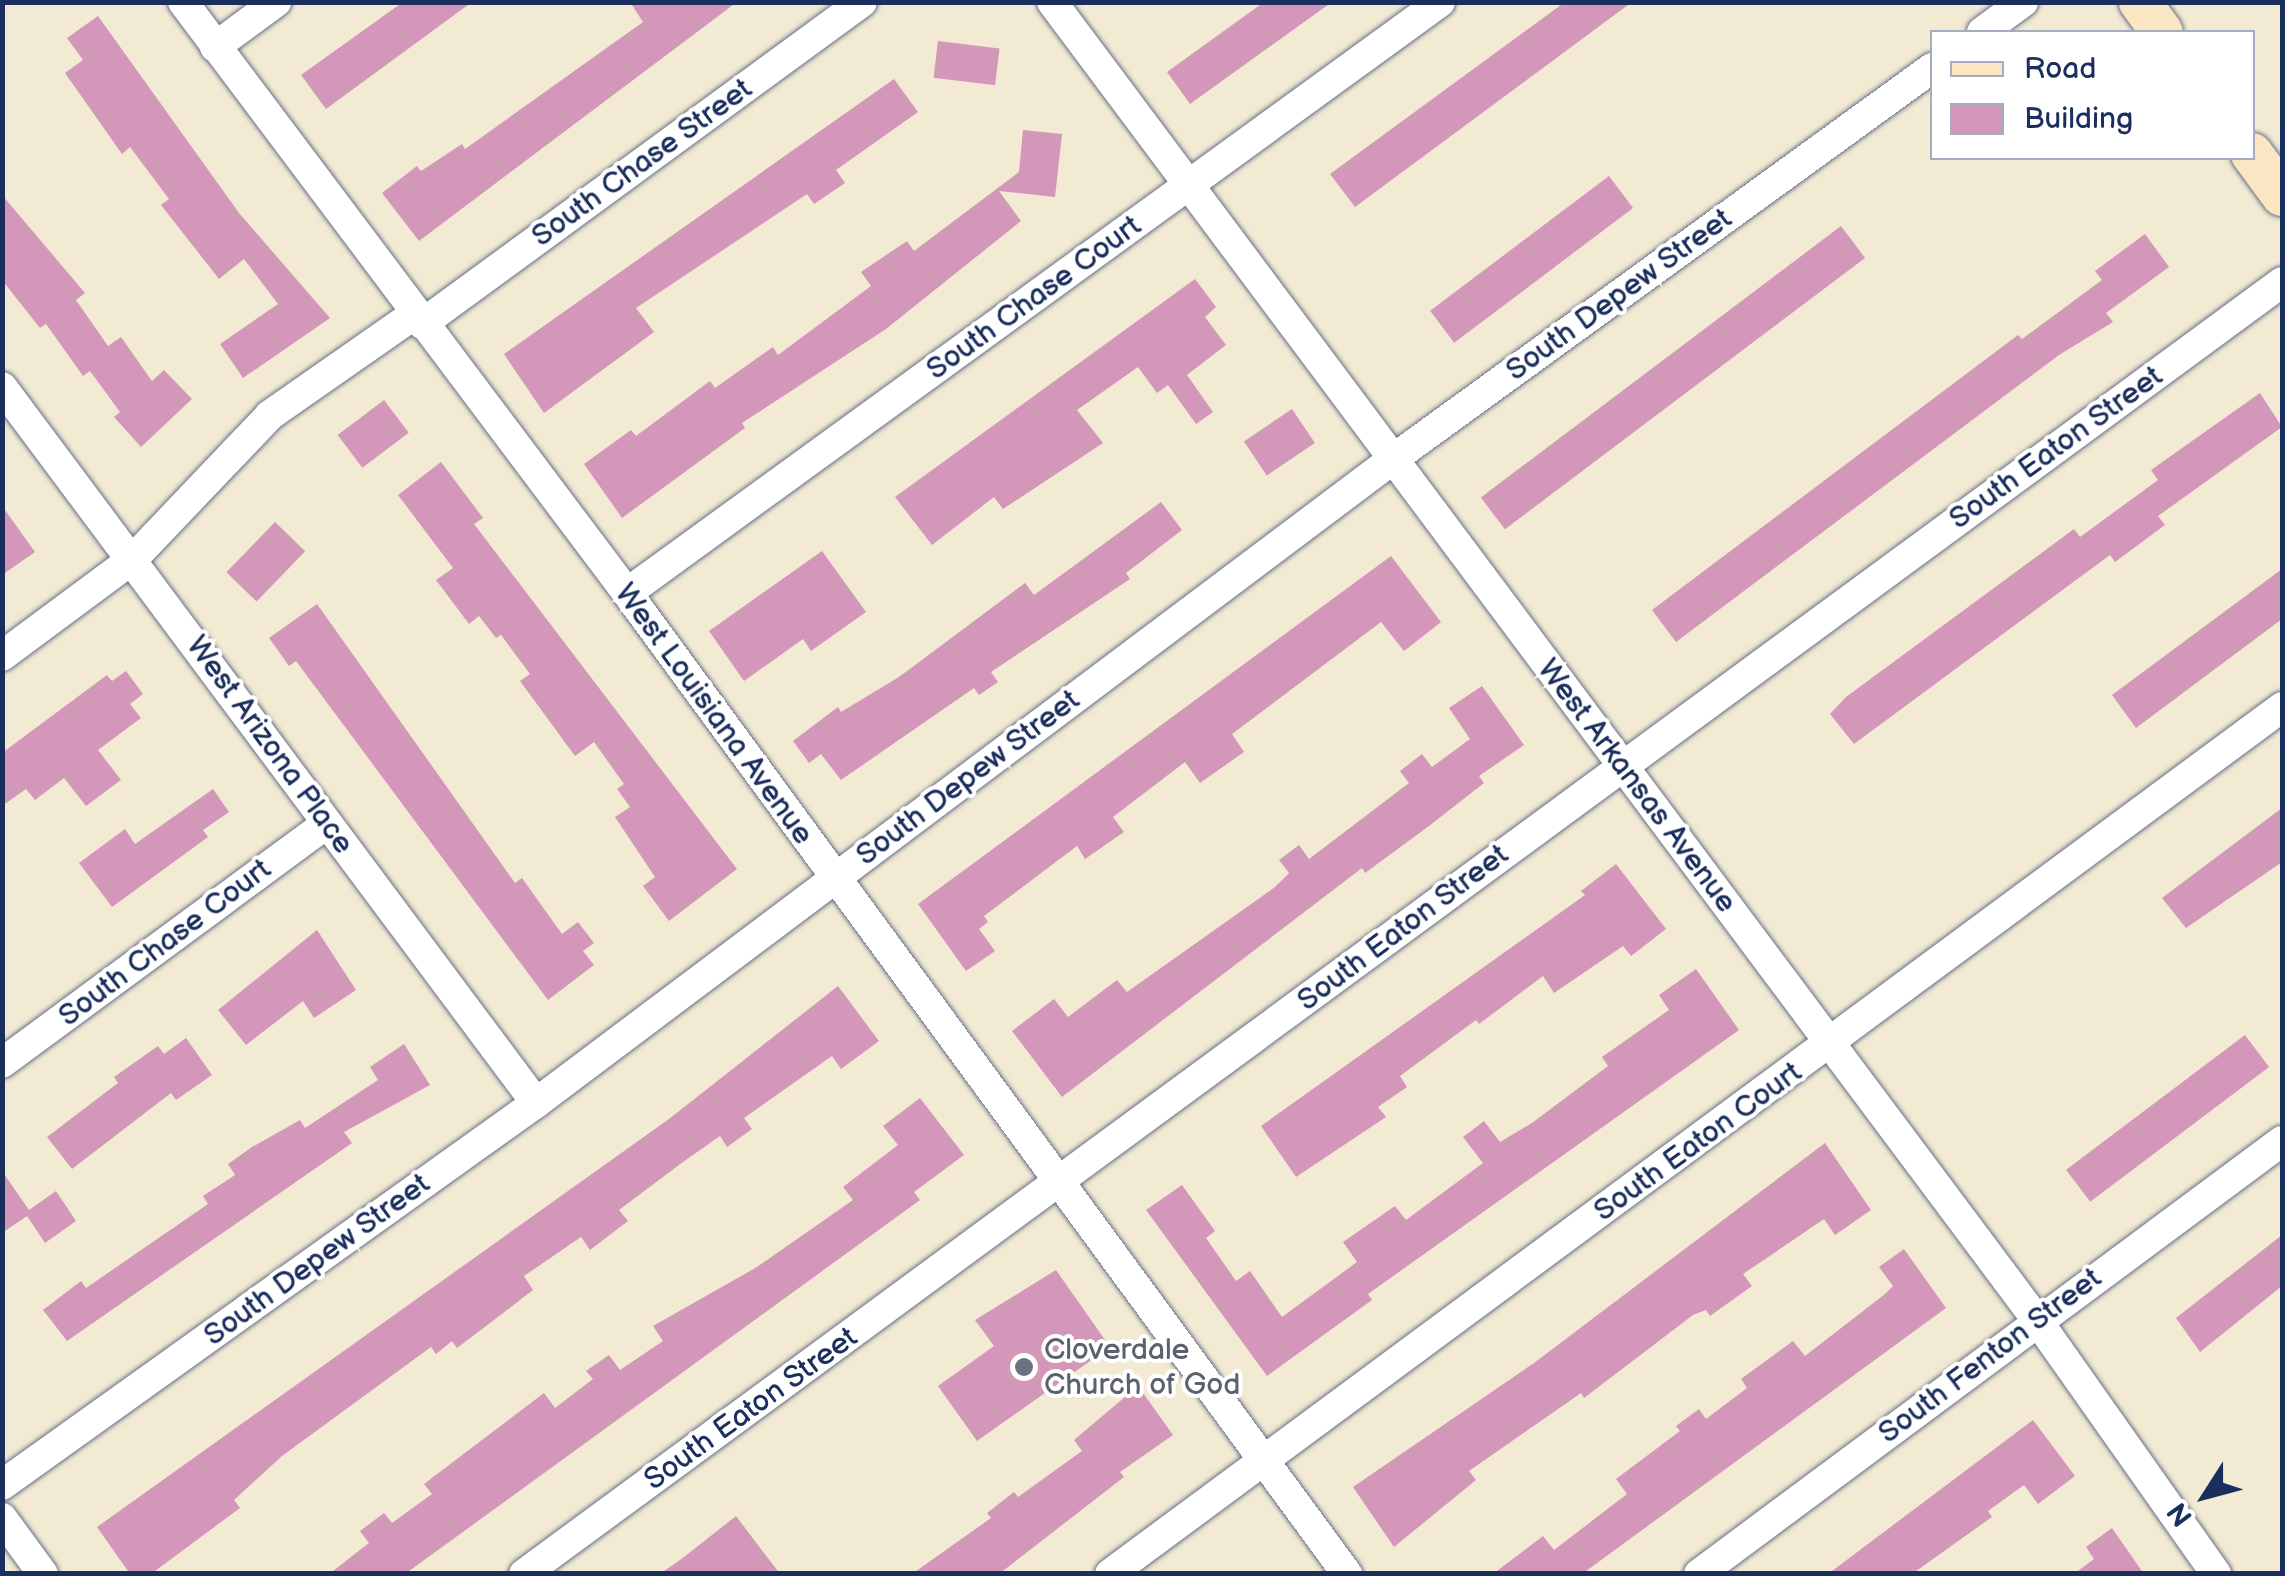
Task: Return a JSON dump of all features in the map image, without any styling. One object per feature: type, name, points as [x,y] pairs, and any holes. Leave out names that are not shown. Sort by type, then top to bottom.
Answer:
[{"type":"street","name":"West Louisiana Avenue","points":[[183,2],[627,593],[1347,1574]]},
{"type":"street","points":[[216,47],[276,2]]},
{"type":"street","name":"South Chase Street","points":[[2,656],[134,558],[270,415],[418,319],[862,2]]},
{"type":"street","name":"West Arkansas Avenue","points":[[1052,2],[1389,462],[1622,764],[2037,1320],[2216,1574]]},
{"type":"street","name":"South Chase Court","points":[[627,593],[1440,2]]},
{"type":"street","points":[[1985,30],[2024,2]]},
{"type":"street","points":[[2140,2],[2161,30]]},
{"type":"street","name":"South Depew Street","points":[[2,1485],[536,1103],[1389,462],[1930,69]]},
{"type":"street","points":[[2255,158],[2282,195]]},
{"type":"street","name":"South Eaton Street","points":[[524,1574],[1060,1185],[1622,764],[2282,282]]},
{"type":"street","name":"West Arizona Place","points":[[2,388],[134,558],[536,1103]]},
{"type":"street","name":"South Eaton Court","points":[[1110,1574],[2282,707]]},
{"type":"street","name":"South Chase Court","points":[[2,1063],[327,823]]},
{"type":"street","name":"South Fenton Street","points":[[1699,1574],[2282,1141]]},
{"type":"street","points":[[2,1518],[43,1574]]},
{"type":"building","points":[[403,2],[472,2],[326,109],[301,75]]},
{"type":"building","points":[[630,2],[737,2],[419,241],[382,193],[417,166],[421,171],[462,144],[465,149],[643,22]]},
{"type":"building","points":[[1264,2],[1332,2],[1190,104],[1167,72]]},
{"type":"building","points":[[1565,2],[1632,2],[1355,207],[1330,174]]},
{"type":"building","points":[[98,16],[239,213],[330,318],[243,378],[220,344],[278,304],[244,259],[219,279],[161,205],[169,199],[130,147],[122,154],[65,73],[83,60],[67,38]]},
{"type":"building","points":[[938,41],[1000,49],[995,85],[933,78]]},
{"type":"building","points":[[894,79],[918,112],[836,170],[845,183],[814,204],[807,194],[636,308],[654,332],[544,413],[504,354]]},
{"type":"building","points":[[1023,130],[1062,134],[1055,197],[999,191],[1021,221],[886,329],[742,423],[745,428],[622,518],[584,464],[631,430],[636,436],[710,381],[715,388],[773,347],[778,355],[871,286],[861,272],[907,241],[914,251],[1019,172]]},
{"type":"building","points":[[1609,176],[1633,208],[1454,343],[1430,311]]},
{"type":"building","points":[[2,195],[85,293],[76,300],[108,346],[121,337],[152,381],[164,370],[192,399],[141,447],[114,417],[120,412],[90,371],[83,376],[46,324],[40,328],[2,280]]},
{"type":"building","points":[[1841,226],[1865,258],[1505,529],[1481,497]]},
{"type":"building","points":[[2145,234],[2169,267],[2106,313],[2113,322],[2059,355],[1676,642],[1652,610],[2018,335],[2022,339],[2102,280],[2095,271]]},
{"type":"building","points":[[1195,279],[1216,307],[1205,317],[1226,345],[1187,375],[1213,412],[1196,424],[1168,385],[1157,393],[1138,367],[1077,410],[1103,443],[1003,509],[994,497],[932,545],[895,497]]},
{"type":"building","points":[[2260,393],[2282,427],[2158,516],[2165,525],[2115,562],[2110,555],[1854,744],[1830,714],[1846,697],[2074,529],[2080,537],[2158,480],[2151,470]]},
{"type":"building","points":[[384,400],[409,433],[362,468],[338,435]]},
{"type":"building","points":[[1292,409],[1315,443],[1267,475],[1244,441]]},
{"type":"building","points":[[441,462],[483,518],[474,524],[737,869],[669,921],[643,886],[655,877],[615,817],[630,807],[617,789],[624,784],[594,742],[575,756],[520,681],[530,674],[501,635],[496,638],[479,616],[469,624],[436,580],[453,568],[398,495]]},
{"type":"building","points":[[1161,502],[1182,530],[1126,573],[1130,579],[991,672],[998,682],[979,695],[974,688],[841,780],[821,754],[809,763],[793,741],[838,707],[841,712],[899,677],[1025,583],[1034,595]]},
{"type":"building","points":[[2,506],[35,552],[2,575]]},
{"type":"building","points":[[275,522],[305,551],[257,602],[226,572]]},
{"type":"building","points":[[822,551],[866,612],[811,651],[803,639],[744,681],[709,631]]},
{"type":"building","points":[[1391,556],[1441,622],[1404,651],[1381,622],[1232,734],[1244,752],[1200,783],[1185,762],[1113,817],[1124,832],[1085,859],[1077,846],[984,916],[988,922],[979,929],[995,951],[966,971],[918,904]]},
{"type":"building","points":[[2282,569],[2282,619],[2136,728],[2112,695]]},
{"type":"building","points":[[317,604],[515,883],[522,878],[562,934],[578,922],[594,943],[583,951],[594,965],[548,1000],[296,661],[289,666],[269,638]]},
{"type":"building","points":[[126,671],[143,694],[130,704],[141,718],[98,750],[121,780],[86,806],[64,778],[35,800],[26,789],[2,806],[2,753],[107,675],[112,681]]},
{"type":"building","points":[[1482,686],[1524,745],[1479,776],[1484,783],[1429,826],[1365,873],[1362,868],[1062,1097],[1012,1031],[1054,999],[1068,1017],[1117,980],[1127,992],[1275,887],[1289,873],[1279,860],[1299,845],[1309,859],[1409,783],[1400,771],[1422,754],[1432,767],[1470,739],[1449,708]]},
{"type":"building","points":[[213,789],[229,812],[203,830],[208,837],[112,907],[79,863],[125,829],[135,844]]},
{"type":"building","points":[[2282,808],[2282,862],[2186,928],[2162,898]]},
{"type":"building","points":[[1616,864],[1666,929],[1631,956],[1623,946],[1554,993],[1543,976],[1479,1024],[1476,1020],[1400,1076],[1407,1087],[1378,1107],[1386,1117],[1296,1177],[1261,1126],[1585,895],[1581,891]]},
{"type":"building","points":[[317,930],[356,990],[314,1018],[303,1001],[246,1045],[218,1010]]},
{"type":"building","points":[[1696,969],[1739,1030],[1368,1294],[1372,1300],[1267,1376],[1146,1210],[1182,1185],[1215,1231],[1206,1238],[1236,1281],[1250,1271],[1282,1317],[1357,1262],[1343,1242],[1395,1206],[1406,1220],[1483,1163],[1463,1137],[1484,1121],[1500,1142],[1532,1123],[1608,1066],[1602,1057],[1669,1010],[1659,995]]},
{"type":"building","points":[[838,986],[879,1041],[841,1069],[832,1056],[744,1118],[752,1129],[727,1147],[720,1136],[683,1162],[619,1210],[628,1221],[590,1250],[581,1237],[524,1276],[533,1290],[457,1348],[452,1341],[436,1354],[431,1347],[282,1456],[234,1500],[240,1508],[151,1574],[130,1574],[97,1527],[669,1119]]},
{"type":"building","points":[[2245,1035],[2269,1067],[2090,1202],[2066,1170]]},
{"type":"building","points":[[186,1038],[212,1075],[176,1100],[171,1093],[72,1169],[47,1137],[118,1083],[114,1077],[158,1046],[164,1054]]},
{"type":"building","points":[[404,1044],[430,1085],[344,1132],[352,1143],[67,1341],[43,1310],[81,1281],[86,1288],[208,1204],[203,1196],[235,1175],[228,1164],[252,1147],[300,1120],[305,1128],[378,1080],[370,1067]]},
{"type":"building","points":[[920,1098],[964,1155],[914,1192],[920,1200],[405,1574],[329,1574],[369,1543],[360,1531],[384,1513],[392,1523],[432,1494],[424,1484],[544,1393],[555,1408],[593,1379],[586,1371],[609,1355],[620,1370],[663,1341],[653,1326],[757,1267],[853,1200],[843,1187],[898,1145],[883,1126]]},
{"type":"building","points":[[1825,1143],[1871,1210],[1835,1235],[1824,1219],[1743,1274],[1752,1286],[1710,1316],[1706,1310],[1693,1315],[1584,1398],[1581,1393],[1469,1471],[1476,1480],[1394,1547],[1353,1487],[1534,1363]]},
{"type":"building","points":[[2,1171],[29,1210],[56,1191],[76,1221],[45,1243],[27,1216],[2,1233]]},
{"type":"building","points":[[2282,1235],[2282,1286],[2200,1352],[2176,1318]]},
{"type":"building","points":[[1904,1249],[1946,1308],[1582,1574],[1493,1574],[1543,1536],[1554,1550],[1627,1494],[1616,1479],[1680,1431],[1676,1426],[1699,1409],[1706,1419],[1747,1388],[1741,1379],[1793,1341],[1805,1356],[1885,1294],[1893,1286],[1879,1267]]},
{"type":"building","name":"Cloverdale Church of God","points":[[1056,1270],[1110,1347],[977,1441],[938,1386],[994,1346],[975,1320]]},
{"type":"building","points":[[1138,1386],[1173,1435],[1120,1472],[1124,1477],[999,1574],[912,1574],[991,1518],[987,1513],[1014,1492],[1018,1497],[1082,1451],[1074,1440]]},
{"type":"building","points":[[2033,1420],[2075,1476],[2038,1504],[2024,1485],[1988,1511],[1992,1517],[1912,1574],[1828,1574]]},
{"type":"building","points":[[736,1516],[780,1574],[660,1574],[684,1557]]},
{"type":"building","points":[[2112,1528],[2144,1574],[2074,1574],[2094,1559],[2086,1547]]},
{"type":"place","name":"Cloverdale Church of God","points":[[1024,1367]]}]
